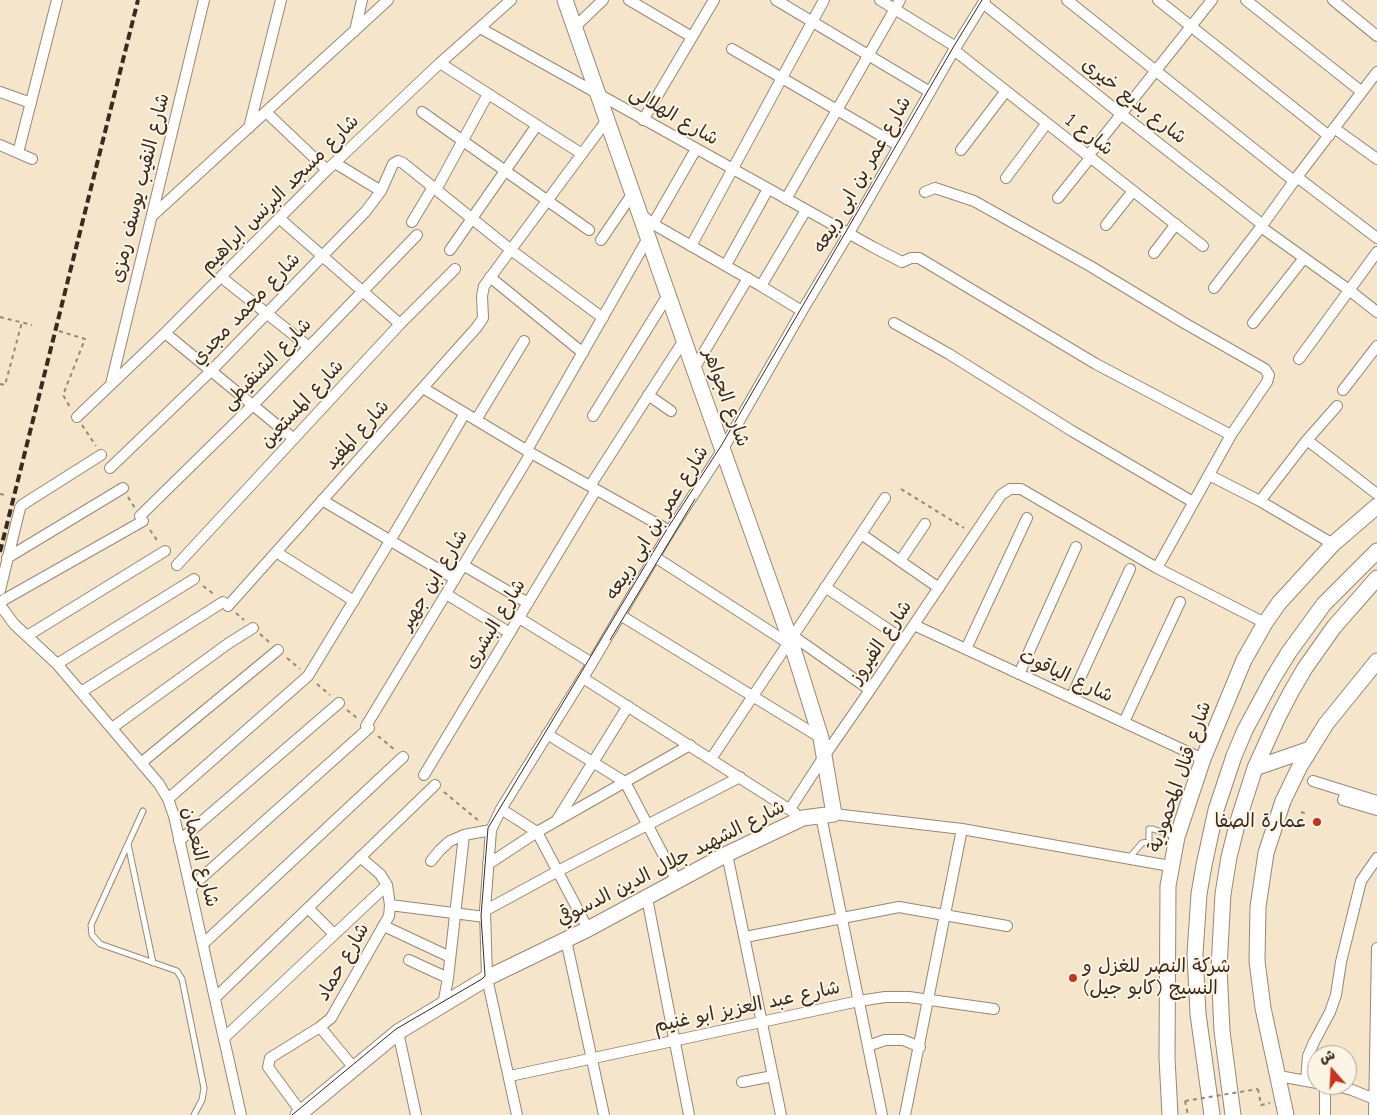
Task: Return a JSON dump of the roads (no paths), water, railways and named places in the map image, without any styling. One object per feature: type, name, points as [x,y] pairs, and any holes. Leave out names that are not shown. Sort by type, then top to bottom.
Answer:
[{"type":"main road","name":"شارع الجواهر","points":[[565,0],[640,214],[651,231],[668,294],[790,640],[825,755],[828,815]]},
{"type":"main road","name":"شارع قنال المحمودية","points":[[1170,1115],[1167,1058],[1167,906],[1170,866],[1177,837],[1203,759],[1244,660],[1265,623],[1279,603],[1333,544],[1377,506]]},
{"type":"main road","points":[[1212,1115],[1198,1014],[1196,954],[1201,884],[1216,810],[1245,730],[1284,658],[1324,604],[1377,551]]},
{"type":"main road","points":[[1233,1115],[1225,1058],[1218,968],[1223,894],[1229,857],[1238,821],[1255,768],[1278,717],[1305,668],[1334,627],[1377,578]]},
{"type":"main road","points":[[1286,1115],[1279,1076],[1267,1031],[1259,984],[1258,907],[1266,853],[1282,801],[1310,749],[1343,701],[1377,661]]},
{"type":"main road","points":[[1255,768],[1310,749]]},
{"type":"main road","name":"شارع الشهيد جلال الدين الدسوقي","points":[[299,1114],[398,1032],[488,978],[647,898],[797,813],[828,815]]},
{"type":"street","points":[[18,153],[57,0]]},
{"type":"street","name":"شارع النقيب يوسف رمزى","points":[[111,385],[204,0]]},
{"type":"street","points":[[249,128],[281,0]]},
{"type":"street","points":[[354,31],[362,0]]},
{"type":"street","points":[[151,216],[388,0]]},
{"type":"street","name":"شارع مسجد البرنس ابراهيم","points":[[77,417],[165,333],[335,162],[440,63],[511,0]]},
{"type":"street","points":[[575,27],[602,0]]},
{"type":"street","points":[[629,0],[692,37]]},
{"type":"street","points":[[643,120],[714,0]]},
{"type":"street","points":[[776,0],[930,92]]},
{"type":"street","points":[[691,246],[824,0]]},
{"type":"street","name":"شارع 1","points":[[880,0],[897,4],[1204,246]]},
{"type":"street","points":[[1066,0],[1295,179],[1377,238]]},
{"type":"street","points":[[1158,0],[1331,132],[1377,159]]},
{"type":"street","points":[[1058,198],[1121,114],[1212,0]]},
{"type":"street","points":[[1246,0],[1362,92]]},
{"type":"street","points":[[1333,0],[1377,36]]},
{"type":"street","name":"شارع عمر بن ابى ربيعه","points":[[517,1115],[488,978],[484,913],[491,830],[501,809],[583,678],[670,531],[722,449],[802,311],[851,234],[899,146],[984,1]]},
{"type":"street","name":"شارع بديع خيرى","points":[[984,1],[1121,114],[1262,226],[1377,312]]},
{"type":"street","points":[[786,199],[897,4]]},
{"type":"street","name":"شارع الهلالى","points":[[480,28],[902,262],[911,258],[919,258],[1096,364],[1230,436]]},
{"type":"street","points":[[732,49],[899,146]]},
{"type":"street","points":[[440,63],[582,154]]},
{"type":"street","points":[[1214,288],[1331,132],[1375,78]]},
{"type":"street","points":[[961,150],[1006,91]]},
{"type":"street","points":[[0,92],[31,103]]},
{"type":"street","points":[[412,222],[464,141],[488,94]]},
{"type":"street","points":[[266,112],[327,170]]},
{"type":"street","points":[[422,112],[589,230]]},
{"type":"street","name":"شارع المفيد","points":[[81,692],[225,604],[276,552],[483,318],[482,296],[484,286],[607,120]]},
{"type":"street","points":[[1006,178],[1047,123]]},
{"type":"street","points":[[450,250],[537,125]]},
{"type":"street","points":[[0,145],[32,159]]},
{"type":"street","name":"شارع ابن جهير","points":[[190,888],[368,727],[529,451],[696,149]]},
{"type":"street","name":"شارع محمد مجدي","points":[[110,468],[212,370],[366,211],[381,191],[393,164],[398,161],[403,163],[435,188]]},
{"type":"street","points":[[335,162],[381,191]]},
{"type":"street","points":[[435,188],[511,250],[603,318]]},
{"type":"street","points":[[925,192],[935,188],[974,201],[1090,266],[1265,369],[1269,375],[1267,382],[1230,436],[1157,568],[1265,623]]},
{"type":"street","points":[[726,265],[768,189]]},
{"type":"street","points":[[1106,226],[1133,191]]},
{"type":"street","points":[[601,240],[633,193]]},
{"type":"street","points":[[761,286],[806,210]]},
{"type":"street","points":[[279,218],[400,324]]},
{"type":"street","points":[[1154,253],[1176,224]]},
{"type":"street","points":[[651,231],[691,246],[802,311]]},
{"type":"street","name":"شارع الشنقيطى","points":[[0,604],[141,518],[253,405],[416,234]]},
{"type":"street","points":[[1299,359],[1377,252]]},
{"type":"street","points":[[1253,324],[1304,258]]},
{"type":"street","name":"شارع المستعين","points":[[177,565],[400,324],[455,269]]},
{"type":"street","points":[[221,277],[308,347]]},
{"type":"street","points":[[490,277],[583,353]]},
{"type":"street","points":[[694,369],[748,278]]},
{"type":"street","points":[[593,416],[668,294]]},
{"type":"street","points":[[894,323],[949,354],[1072,431],[1193,502]]},
{"type":"street","points":[[165,333],[294,439]]},
{"type":"street","name":"شارع البشرى","points":[[424,775],[528,603],[648,395],[684,340]]},
{"type":"street","points":[[476,420],[524,341]]},
{"type":"street","points":[[1343,390],[1377,346]]},
{"type":"street","points":[[422,388],[670,531]]},
{"type":"street","points":[[648,395],[671,411]]},
{"type":"street","points":[[1260,501],[1307,440],[1337,406]]},
{"type":"street","points":[[168,798],[308,676],[465,413]]},
{"type":"street","points":[[1307,440],[1377,494]]},
{"type":"street","points":[[0,590],[22,505],[101,455]]},
{"type":"street","points":[[1209,475],[1260,501],[1333,544]]},
{"type":"street","points":[[7,558],[123,488]]},
{"type":"street","name":"شارع الفيروز","points":[[797,813],[825,755],[1001,495],[1010,488],[1021,489],[1157,568]]},
{"type":"street","points":[[711,759],[885,498]]},
{"type":"street","points":[[322,500],[454,580]]},
{"type":"street","points":[[966,649],[1027,518]]},
{"type":"street","points":[[900,561],[925,524]]},
{"type":"street","points":[[861,534],[939,588]]},
{"type":"street","points":[[1020,674],[1076,547]]},
{"type":"street","points":[[27,636],[165,551]]},
{"type":"street","points":[[276,552],[354,601]]},
{"type":"street","points":[[655,558],[870,690]]},
{"type":"street","points":[[463,565],[528,603]]},
{"type":"street","points":[[1071,698],[1130,569]]},
{"type":"street","points":[[57,664],[194,579]]},
{"type":"street","points":[[825,587],[904,640]]},
{"type":"street","points":[[446,594],[510,632]]},
{"type":"street","points":[[1124,722],[1180,602]]},
{"type":"street","name":"شارع النعمان","points":[[0,604],[10,620],[57,664],[159,784],[168,798],[174,816],[241,1115]]},
{"type":"street","points":[[620,615],[821,738]]},
{"type":"street","points":[[519,618],[592,663]]},
{"type":"street","name":"شارع الياقوت","points":[[914,625],[1203,759]]},
{"type":"street","points":[[112,728],[229,643],[253,628]]},
{"type":"street","points":[[141,763],[278,650]]},
{"type":"street","points":[[583,678],[797,813]]},
{"type":"street","points":[[179,841],[339,703]]},
{"type":"street","points":[[557,821],[628,706]]},
{"type":"street","points":[[547,734],[625,782],[677,881]]},
{"type":"street","points":[[488,862],[490,863],[537,832],[690,745]]},
{"type":"street","points":[[203,944],[403,757]]},
{"type":"street","points":[[390,905],[455,913],[484,913],[558,871],[740,777]]},
{"type":"street","points":[[1313,782],[1377,801]]},
{"type":"street","points":[[215,998],[435,785]]},
{"type":"street","points":[[1346,792],[1343,800],[1377,810]]},
{"type":"street","points":[[501,809],[537,832],[588,929]]},
{"type":"street","points":[[828,815],[842,918],[882,1115]]},
{"type":"street","name":"شارع الشهيد جلال الدين الدسوقي","points":[[828,815],[962,829],[1130,857],[1170,866]]},
{"type":"street","points":[[905,1115],[962,829]]},
{"type":"street","points":[[431,862],[450,841],[464,835],[491,830]]},
{"type":"street","points":[[443,1005],[448,978],[464,835]]},
{"type":"street","points":[[727,854],[781,1115]]},
{"type":"street","points":[[224,1038],[387,885],[380,874],[360,858]]},
{"type":"street","points":[[1279,1076],[1306,1081],[1308,1056],[1330,1012],[1336,995],[1341,962],[1361,880],[1377,858]]},
{"type":"street","name":"شارع حماد","points":[[299,1114],[268,1068],[270,1058],[331,1018],[390,916],[387,885]]},
{"type":"street","points":[[647,898],[689,1115]]},
{"type":"street","points":[[745,938],[899,907],[1007,926]]},
{"type":"street","points":[[308,908],[334,934]]},
{"type":"street","points":[[384,926],[450,958]]},
{"type":"street","points":[[566,940],[604,1115]]},
{"type":"street","points":[[1374,1115],[1376,1099],[1377,948]]},
{"type":"street","points":[[408,960],[448,978]]},
{"type":"street","name":"شارع عبد العزيز ابو غنيم","points":[[510,1076],[885,997],[909,997],[994,1010]]},
{"type":"street","points":[[320,1027],[354,1068]]},
{"type":"street","points":[[398,1032],[416,1115]]},
{"type":"street","points":[[868,1046],[885,1040],[903,1040],[920,1047]]},
{"type":"street","points":[[742,1082],[773,1076]]},
{"type":"street","points":[[1357,1092],[1376,1099]]},
{"type":"street","points":[[1325,1095],[1326,1115]]},
{"type":"lane","points":[[143,811],[91,925],[92,935],[100,944],[176,971],[182,979],[204,1088],[202,1100],[194,1115]]},
{"type":"lane","points":[[1130,857],[1142,843],[1149,842],[1149,829],[1177,837]]},
{"type":"lane","points":[[128,844],[153,963]]},
{"type":"tram line","points":[[292,1115],[396,1029],[485,976],[481,916],[488,828],[667,529],[721,446],[982,0]]},
{"type":"tram line","points":[[610,640],[695,499]]},
{"type":"railway","points":[[0,552],[138,0]]},
{"type":"place","name":"عمارة الصفا","points":[[1317,822]]},
{"type":"place","name":"شركة النصر للغزل و النسيج (كابو جيل)","points":[[1073,978]]}]
